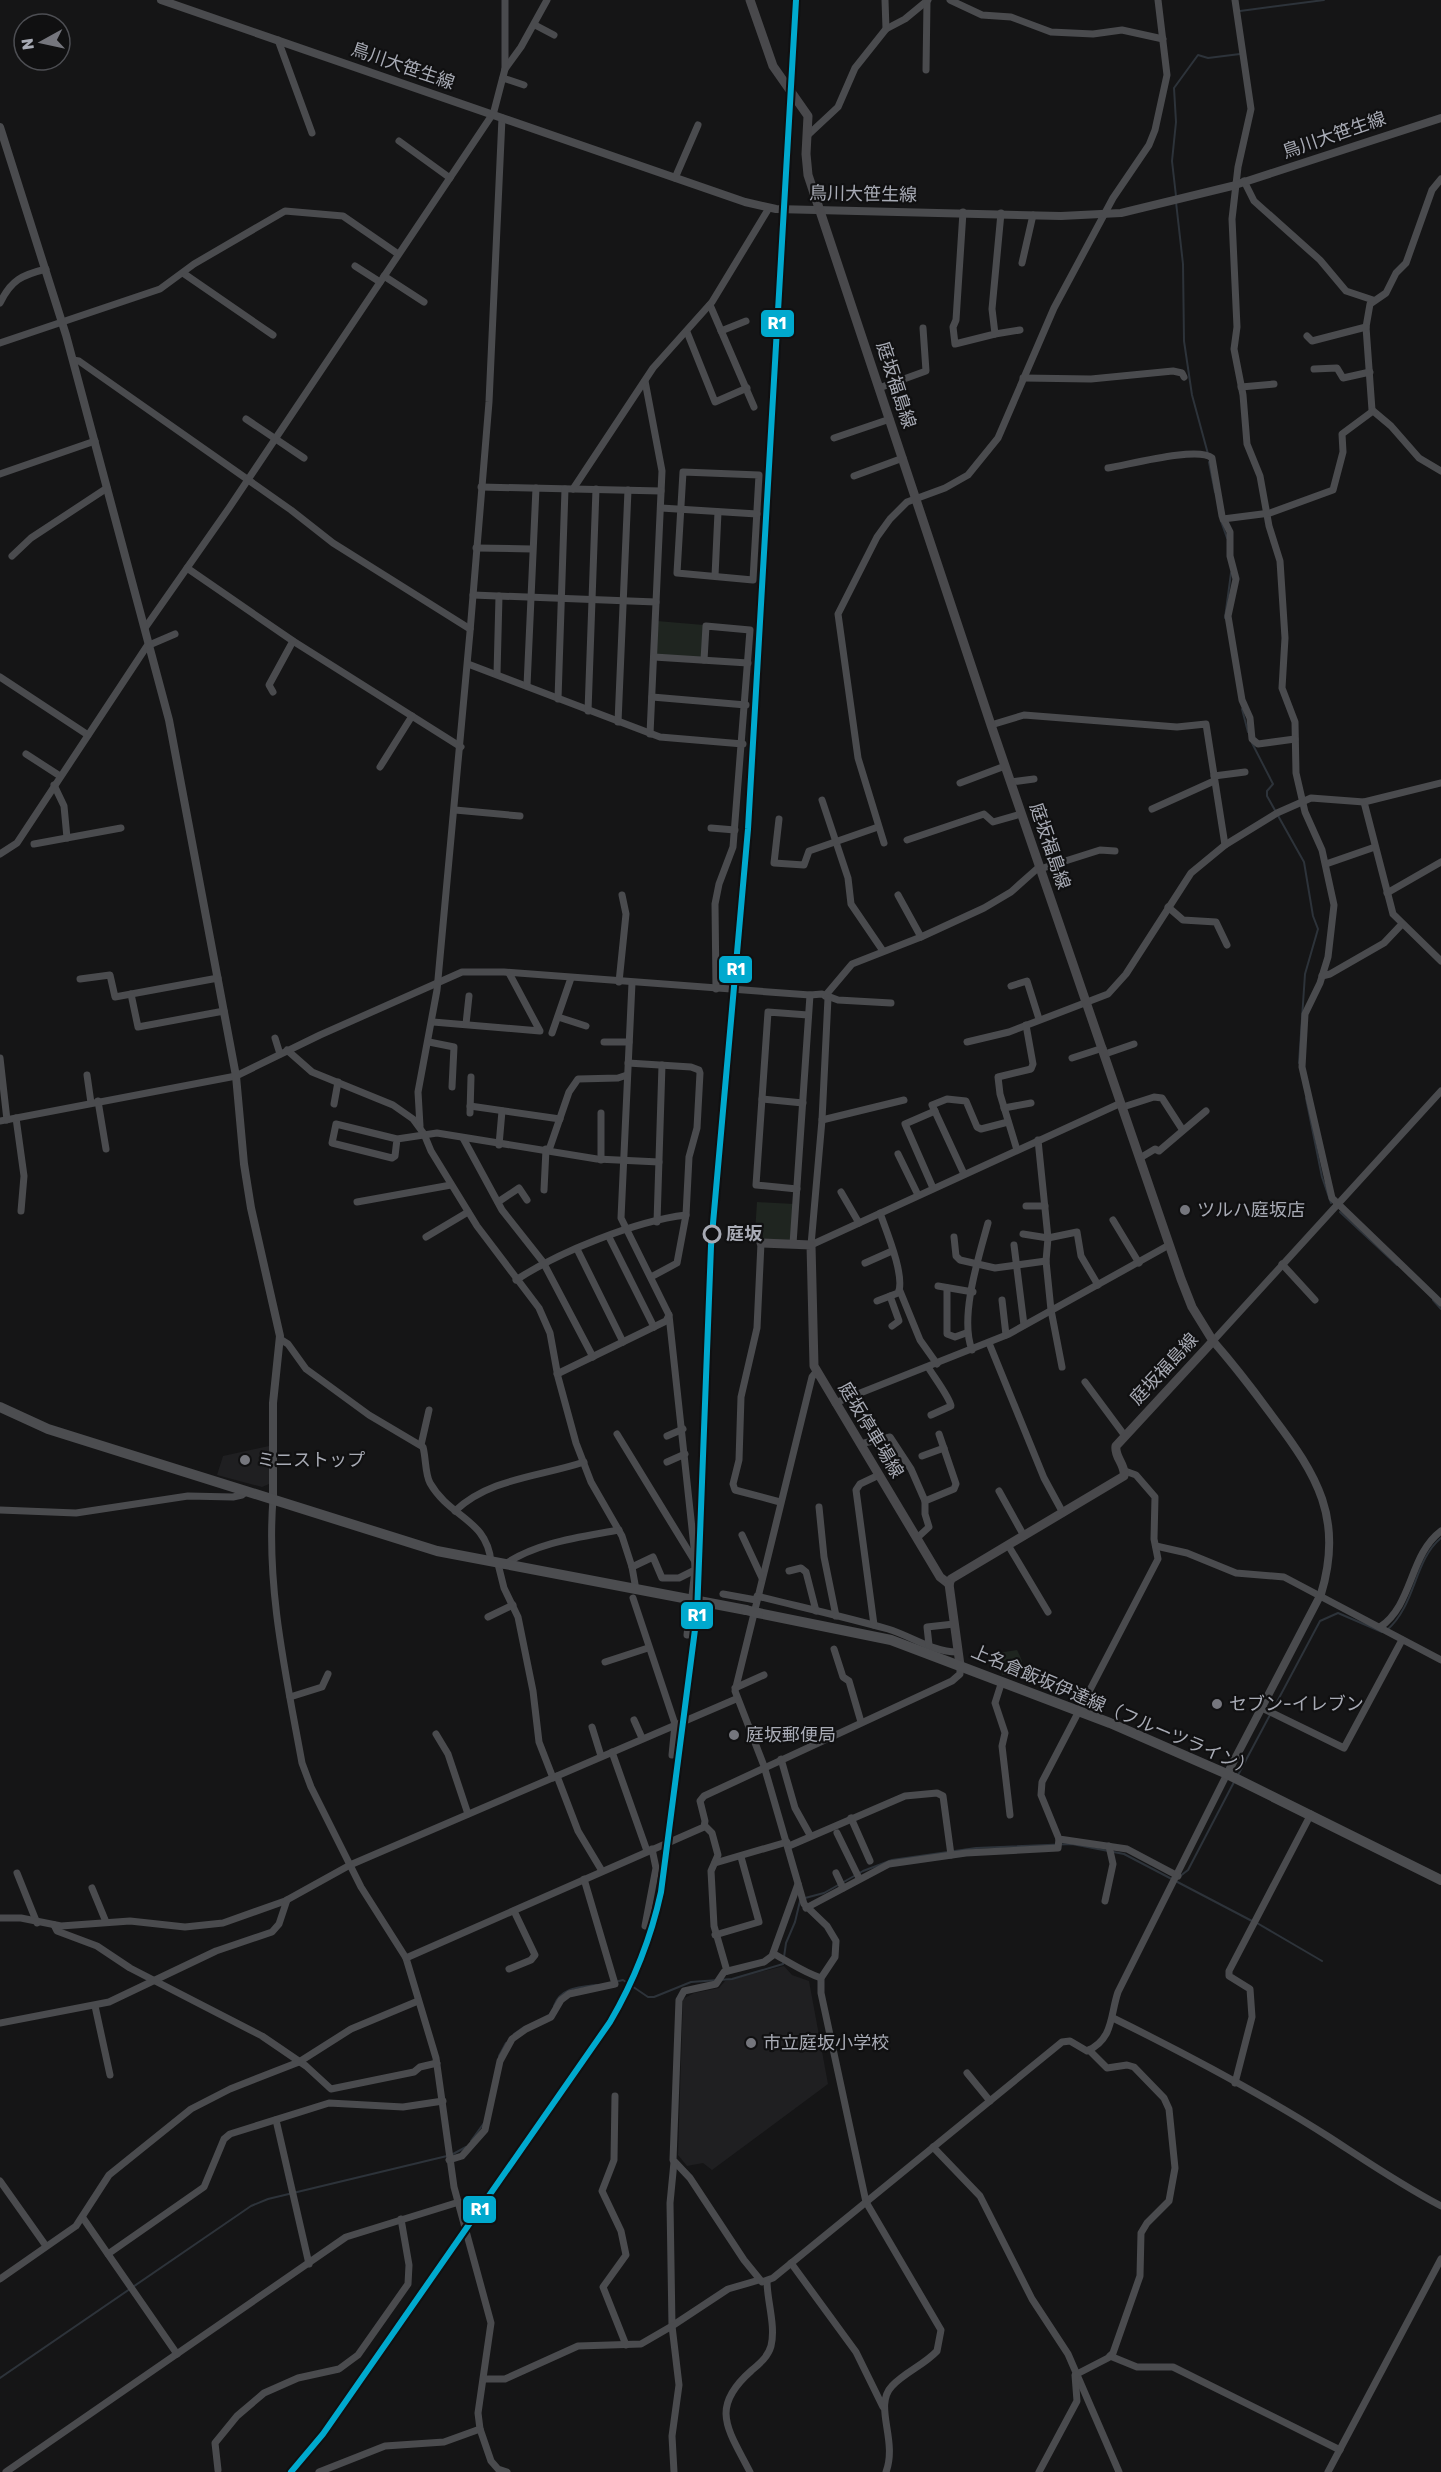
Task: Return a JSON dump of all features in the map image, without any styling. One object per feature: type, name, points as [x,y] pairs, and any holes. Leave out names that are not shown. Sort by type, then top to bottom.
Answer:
[{"type":"main road","name":"庭坂福島線","points":[[750,0],[773,66],[808,116],[806,164],[879,388],[1021,814],[1169,1245],[1192,1307],[1213,1341],[1125,1436]]},
{"type":"main road","points":[[761,1244],[811,1245]]},
{"type":"main road","name":"庭坂停車場線","points":[[811,1245],[816,1372],[942,1580],[949,1584]]},
{"type":"main road","points":[[0,1407],[48,1430],[437,1551],[692,1602]]},
{"type":"main road","points":[[960,1665],[949,1584],[951,1579],[1121,1478],[1125,1471],[1116,1449],[1125,1436]]},
{"type":"main road","name":"上名倉飯坂伊達線（フルーツライン）","points":[[692,1602],[746,1610],[891,1640],[960,1665],[1080,1711],[1227,1774],[1441,1880]]},
{"type":"street","name":"鳥川大笹生線","points":[[161,0],[745,202],[769,208],[1033,215],[1105,214],[1140,210],[1240,183],[1441,118]]},
{"type":"street","points":[[420,1126],[418,1092],[433,1022],[438,983],[461,747],[489,402],[496,116],[505,69],[505,0]]},
{"type":"street","points":[[505,69],[535,25],[547,0]]},
{"type":"street","points":[[885,0],[886,29]]},
{"type":"street","points":[[808,135],[838,107],[855,68],[886,29],[905,19],[928,0]]},
{"type":"street","points":[[926,70],[928,0]]},
{"type":"street","points":[[950,0],[982,15],[1011,17],[1051,32],[1093,34],[1122,30],[1162,39]]},
{"type":"street","points":[[884,843],[858,758],[838,614],[877,537],[903,506],[916,498],[957,483],[980,462],[998,438],[1054,309],[1105,214],[1149,145],[1155,130],[1167,86],[1158,0]]},
{"type":"street","points":[[1235,0],[1251,109],[1232,219],[1237,327],[1234,349],[1247,444],[1260,476],[1265,513],[1280,561],[1285,638],[1282,688],[1293,713],[1296,773],[1302,800],[1326,864],[1334,914],[1328,957],[1305,1014],[1302,1062],[1330,1193],[1337,1204],[1441,1303]]},
{"type":"street","points":[[535,25],[554,35]]},
{"type":"street","points":[[278,40],[312,133]]},
{"type":"street","points":[[503,78],[524,85]]},
{"type":"street","points":[[145,628],[276,439],[450,178],[496,116]]},
{"type":"street","points":[[675,177],[698,125]]},
{"type":"street","points":[[0,127],[62,321],[169,720],[218,978],[236,1076],[244,1164],[251,1208],[280,1340],[273,1403],[273,1499],[270,1540],[273,1586],[290,1697],[307,1777],[350,1865],[406,1958],[437,2063],[449,2160],[491,2324],[478,2413],[480,2429],[490,2461],[498,2469],[507,2472]]},
{"type":"street","points":[[399,141],[450,178]]},
{"type":"street","points":[[1240,183],[1254,201],[1320,260],[1344,290],[1372,300],[1386,293],[1396,273],[1406,263],[1432,190],[1441,179]]},
{"type":"street","points":[[558,699],[569,489],[653,368],[710,304],[769,208]]},
{"type":"street","points":[[0,343],[155,292],[275,215],[292,210],[343,216],[398,254]]},
{"type":"street","points":[[963,212],[956,320],[953,327],[955,344],[1020,330]]},
{"type":"street","points":[[995,334],[992,309],[1001,213]]},
{"type":"street","points":[[1022,263],[1033,215]]},
{"type":"street","points":[[354,266],[423,302]]},
{"type":"street","points":[[0,303],[14,280],[23,274],[46,269]]},
{"type":"street","points":[[183,273],[273,335]]},
{"type":"street","points":[[1372,300],[1366,327],[1373,411],[1391,426],[1419,458],[1441,471]]},
{"type":"street","points":[[710,304],[754,407]]},
{"type":"street","points":[[721,331],[746,321]]},
{"type":"street","points":[[1307,336],[1314,341],[1366,327]]},
{"type":"street","points":[[879,388],[926,371],[923,328]]},
{"type":"street","points":[[687,332],[715,402],[747,388]]},
{"type":"street","points":[[73,360],[79,361],[333,543],[471,629]]},
{"type":"street","points":[[1314,369],[1337,368],[1344,378],[1370,372]]},
{"type":"street","points":[[1023,378],[1091,379],[1173,371],[1182,373],[1184,377]]},
{"type":"street","points":[[645,381],[661,463],[661,508],[650,734]]},
{"type":"street","points":[[1241,387],[1274,384]]},
{"type":"street","points":[[1223,519],[1265,513],[1333,490],[1341,460],[1342,434],[1373,411]]},
{"type":"street","points":[[834,438],[890,418]]},
{"type":"street","points":[[246,419],[304,458]]},
{"type":"street","points":[[0,474],[95,441]]},
{"type":"street","points":[[1108,468],[1173,457],[1210,456],[1223,519],[1230,532],[1231,562],[1236,577],[1228,616],[1242,700],[1250,718],[1252,740],[1258,744],[1264,744],[1295,739]]},
{"type":"street","points":[[854,476],[903,458]]},
{"type":"street","points":[[683,472],[759,475],[753,580],[677,573],[680,510],[683,472]]},
{"type":"street","points":[[481,487],[661,491]]},
{"type":"street","points":[[12,556],[31,538],[107,488]]},
{"type":"street","points":[[527,686],[536,488]]},
{"type":"street","points":[[588,711],[596,489]]},
{"type":"street","points":[[618,722],[628,490]]},
{"type":"street","points":[[661,508],[757,514]]},
{"type":"street","points":[[715,576],[718,512]]},
{"type":"street","points":[[476,548],[532,549]]},
{"type":"street","points":[[187,568],[294,641],[461,747]]},
{"type":"street","points":[[473,594],[656,602]]},
{"type":"street","points":[[497,674],[499,596]]},
{"type":"street","points":[[704,660],[706,626],[750,630],[746,705],[733,847],[719,884],[715,904],[716,989]]},
{"type":"street","points":[[0,854],[16,843],[149,644],[175,634]]},
{"type":"street","points":[[273,692],[269,685],[294,641]]},
{"type":"street","points":[[654,657],[748,663]]},
{"type":"street","points":[[468,664],[650,734],[679,740],[742,744]]},
{"type":"street","points":[[0,677],[88,735]]},
{"type":"street","points":[[652,697],[746,705]]},
{"type":"street","points":[[991,725],[1024,715],[1177,727],[1206,724],[1225,845]]},
{"type":"street","points":[[380,767],[412,716]]},
{"type":"street","points":[[26,754],[60,776]]},
{"type":"street","points":[[960,783],[1005,766]]},
{"type":"street","points":[[1152,809],[1214,778],[1245,772]]},
{"type":"street","points":[[1011,782],[1034,779]]},
{"type":"street","points":[[967,1042],[1009,1032],[1039,1018],[1105,996],[1119,984],[1191,873],[1225,845],[1302,800],[1322,797],[1364,802],[1441,783]]},
{"type":"street","points":[[54,784],[64,806],[67,838]]},
{"type":"street","points":[[822,800],[848,878],[851,904],[883,951]]},
{"type":"street","points":[[1364,802],[1394,914],[1441,962]]},
{"type":"street","points":[[455,810],[520,816]]},
{"type":"street","points":[[907,840],[984,814],[993,822],[1021,814]]},
{"type":"street","points":[[779,819],[774,863],[804,865],[809,851],[878,827]]},
{"type":"street","points":[[34,844],[121,828]]},
{"type":"street","points":[[711,828],[735,830]]},
{"type":"street","points":[[1326,864],[1376,847]]},
{"type":"street","points":[[1115,851],[1100,850],[1040,868],[997,901],[921,937],[852,964],[827,997],[822,1120],[811,1245],[1038,1140],[1122,1105],[1162,1098],[1182,1129]]},
{"type":"street","points":[[1387,893],[1441,862]]},
{"type":"street","points":[[619,982],[626,914],[622,895]]},
{"type":"street","points":[[898,895],[921,937]]},
{"type":"street","points":[[1168,906],[1184,920],[1216,922],[1227,945]]},
{"type":"street","points":[[1322,976],[1330,974],[1384,943],[1402,924]]},
{"type":"street","points":[[0,1058],[3,1120],[236,1076],[283,1052],[462,972],[509,973],[891,1003]]},
{"type":"street","points":[[433,1022],[540,1031],[509,973]]},
{"type":"street","points":[[80,980],[110,975],[115,997],[218,978]]},
{"type":"street","points":[[552,1033],[571,978]]},
{"type":"street","points":[[1011,986],[1027,981],[1039,1018]]},
{"type":"street","points":[[632,983],[621,1218],[669,1315],[683,1429],[695,1566],[687,1635]]},
{"type":"street","points":[[131,994],[138,1027],[224,1011]]},
{"type":"street","points":[[793,1244],[810,995]]},
{"type":"street","points":[[466,1024],[469,996]]},
{"type":"street","points":[[797,1189],[756,1185],[768,1012],[808,1015]]},
{"type":"street","points":[[558,1017],[586,1026]]},
{"type":"street","points":[[1017,1150],[1004,1108],[998,1077],[1030,1069],[1033,1064],[1026,1025]]},
{"type":"street","points":[[275,1038],[283,1052],[306,1068],[403,1111],[420,1126],[431,1151],[468,1212],[542,1313],[550,1333],[557,1374],[584,1462],[591,1482],[619,1530],[632,1567],[635,1584]]},
{"type":"street","points":[[429,1042],[454,1047],[452,1087]]},
{"type":"street","points":[[604,1042],[629,1042]]},
{"type":"street","points":[[1072,1058],[1134,1044]]},
{"type":"street","points":[[628,1063],[691,1067],[700,1073],[697,1128],[689,1157],[686,1215],[677,1263],[651,1277]]},
{"type":"street","points":[[657,1222],[662,1065]]},
{"type":"street","points":[[544,1190],[547,1150],[569,1092],[578,1078],[618,1078],[627,1075]]},
{"type":"street","points":[[87,1076],[106,1149]]},
{"type":"street","points":[[471,1077],[470,1109],[560,1119]]},
{"type":"street","points":[[334,1104],[338,1082]]},
{"type":"street","points":[[1089,2050],[1104,2038],[1113,2019],[1119,1992],[1227,1774],[1320,1597],[1326,1580],[1330,1545],[1327,1515],[1320,1488],[1301,1453],[1213,1341],[1441,1091]]},
{"type":"street","points":[[762,1099],[803,1103]]},
{"type":"street","points":[[964,1174],[932,1105],[947,1099],[966,1101],[978,1128],[1008,1122]]},
{"type":"street","points":[[822,1120],[904,1100]]},
{"type":"street","points":[[1004,1108],[1031,1103]]},
{"type":"street","points":[[499,1145],[502,1111]]},
{"type":"street","points":[[933,1188],[905,1124],[935,1111]]},
{"type":"street","points":[[1140,1158],[1155,1149],[1158,1151],[1206,1111]]},
{"type":"street","points":[[601,1113],[601,1160]]},
{"type":"street","points":[[16,1118],[24,1176],[21,1211]]},
{"type":"street","points":[[397,1139],[395,1156],[392,1158],[332,1143],[336,1124],[397,1139],[424,1134],[547,1150],[601,1160],[659,1162]]},
{"type":"street","points":[[463,1138],[498,1202],[543,1262],[593,1357]]},
{"type":"street","points":[[1038,1140],[1048,1238],[1046,1261],[1051,1310],[1062,1366]]},
{"type":"street","points":[[898,1154],[918,1195]]},
{"type":"street","points":[[357,1202],[452,1185]]},
{"type":"street","points":[[498,1202],[519,1188],[527,1200]]},
{"type":"street","points":[[841,1192],[859,1223]]},
{"type":"street","points":[[1026,1206],[1045,1206]]},
{"type":"street","points":[[426,1237],[468,1212]]},
{"type":"street","points":[[880,1213],[892,1251],[900,1291],[920,1340],[938,1364]]},
{"type":"street","points":[[516,1280],[543,1262],[577,1249],[627,1230],[686,1215]]},
{"type":"street","points":[[1113,1220],[1138,1263]]},
{"type":"street","points":[[972,1350],[966,1333],[977,1264],[988,1223]]},
{"type":"street","points":[[1023,1234],[1048,1238],[1077,1232],[1080,1256],[1098,1285]]},
{"type":"street","points":[[609,1237],[654,1327]]},
{"type":"street","points":[[954,1237],[958,1259],[977,1264],[995,1268],[1046,1261]]},
{"type":"street","points":[[761,1244],[757,1328],[741,1397],[739,1460],[733,1484],[735,1490],[780,1502]]},
{"type":"street","points":[[1014,1245],[1024,1325]]},
{"type":"street","points":[[835,1403],[938,1364],[1006,1335],[1169,1245]]},
{"type":"street","points":[[577,1249],[623,1342]]},
{"type":"street","points":[[865,1263],[892,1251]]},
{"type":"street","points":[[1282,1264],[1315,1300]]},
{"type":"street","points":[[938,1286],[973,1292]]},
{"type":"street","points":[[947,1288],[947,1334],[955,1337],[966,1333]]},
{"type":"street","points":[[877,1301],[900,1291]]},
{"type":"street","points":[[890,1296],[899,1318],[899,1322],[892,1326]]},
{"type":"street","points":[[1002,1300],[1006,1335]]},
{"type":"street","points":[[557,1374],[666,1321],[669,1315]]},
{"type":"street","points":[[280,1340],[288,1344],[306,1369],[369,1415],[422,1445]]},
{"type":"street","points":[[989,1343],[1044,1478],[1063,1513]]},
{"type":"street","points":[[928,1367],[941,1390],[948,1395],[951,1406],[931,1415]]},
{"type":"street","points":[[816,1372],[812,1377],[735,1688],[736,1699],[764,1766],[801,1896],[805,1906],[827,1926],[836,1941],[835,1957],[821,1978],[821,1993],[866,2202],[937,2322],[941,2336],[935,2353],[891,2387],[885,2397],[884,2410]]},
{"type":"street","points":[[1085,1382],[1125,1436]]},
{"type":"street","points":[[429,1410],[422,1445],[430,1482],[454,1511],[476,1526],[486,1538],[498,1564],[527,1654],[539,1742],[578,1831],[602,1871]]},
{"type":"street","points":[[667,1436],[683,1429]]},
{"type":"street","points":[[617,1434],[695,1566]]},
{"type":"street","points":[[925,1501],[955,1487],[939,1434]]},
{"type":"street","points":[[860,1444],[890,1437],[911,1468],[925,1501],[924,1510],[929,1527],[917,1538]]},
{"type":"street","points":[[922,1456],[944,1448]]},
{"type":"street","points":[[668,1462],[685,1454]]},
{"type":"street","points":[[454,1511],[471,1498],[514,1479],[584,1462]]},
{"type":"street","points":[[805,1906],[889,1864],[951,1855],[1058,1848],[1059,1839],[1040,1788],[1158,1559],[1155,1497],[1136,1475],[1125,1471]]},
{"type":"street","points":[[874,1625],[856,1490],[860,1484],[879,1475]]},
{"type":"street","points":[[0,1510],[76,1513],[188,1496],[238,1496],[247,1491]]},
{"type":"street","points":[[999,1491],[1024,1536]]},
{"type":"street","points":[[819,1507],[824,1557],[836,1616]]},
{"type":"street","points":[[498,1564],[560,1542],[619,1530]]},
{"type":"street","points":[[1380,1627],[1395,1613],[1425,1547],[1441,1531]]},
{"type":"street","points":[[742,1535],[762,1578]]},
{"type":"street","points":[[1008,1545],[1048,1612]]},
{"type":"street","points":[[1156,1546],[1187,1553],[1236,1573],[1284,1577],[1441,1660]]},
{"type":"street","points":[[632,1567],[652,1557],[662,1578],[679,1578],[695,1566]]},
{"type":"street","points":[[789,1571],[801,1568],[806,1572],[816,1611]]},
{"type":"street","points":[[723,1594],[757,1598],[874,1625],[942,1651],[957,1652]]},
{"type":"street","points":[[633,1598],[675,1724],[672,1755]]},
{"type":"street","points":[[488,1617],[513,1605]]},
{"type":"street","points":[[928,1645],[927,1627],[954,1624]]},
{"type":"street","points":[[1262,1708],[1344,1748],[1402,1640]]},
{"type":"street","points":[[605,1662],[648,1648]]},
{"type":"street","points":[[834,1649],[843,1677],[849,1681],[861,1722]]},
{"type":"street","points":[[727,1971],[716,1935],[711,1872],[718,1855],[712,1834],[705,1826],[701,1798],[764,1766],[952,1681],[960,1674],[960,1665]]},
{"type":"street","points":[[290,1697],[322,1687],[328,1674]]},
{"type":"street","points":[[735,1688],[764,1675]]},
{"type":"street","points":[[1002,1681],[995,1701],[1005,1733],[1002,1746],[1010,1815]]},
{"type":"street","points":[[0,1918],[21,1918],[54,1925],[130,1920],[185,1927],[209,1925],[287,1900],[350,1865],[736,1699]]},
{"type":"street","points":[[634,1720],[642,1738]]},
{"type":"street","points":[[592,1726],[601,1756]]},
{"type":"street","points":[[436,1734],[448,1754],[468,1814]]},
{"type":"street","points":[[612,1752],[649,1850],[656,1862],[656,1876],[645,1926]]},
{"type":"street","points":[[781,1759],[795,1808],[810,1835]]},
{"type":"street","points":[[715,1863],[788,1844],[905,1796],[940,1793],[944,1799],[951,1855]]},
{"type":"street","points":[[1235,2083],[1252,2008],[1250,1989],[1229,1977],[1229,1971],[1311,1814]]},
{"type":"street","points":[[851,1818],[870,1861]]},
{"type":"street","points":[[406,1958],[705,1826]]},
{"type":"street","points":[[837,1833],[859,1878]]},
{"type":"street","points":[[1059,1839],[1127,1849],[1178,1876]]},
{"type":"street","points":[[1106,1901],[1113,1864],[1109,1846]]},
{"type":"street","points":[[716,1935],[759,1922],[741,1857]]},
{"type":"street","points":[[17,1873],[37,1923]]},
{"type":"street","points":[[836,1873],[843,1888]]},
{"type":"street","points":[[449,2160],[462,2156],[485,2130],[500,2061],[512,2040],[521,2032],[551,2017],[567,1995],[615,1984],[584,1879]]},
{"type":"street","points":[[674,2472],[672,2436],[679,2385],[672,2326],[670,2203],[674,2162],[680,1997],[689,1989],[716,1984],[727,1971],[764,1962],[776,1955],[798,1884]]},
{"type":"street","points":[[92,1888],[106,1922]]},
{"type":"street","points":[[0,2023],[95,2006],[216,1951],[272,1932],[279,1924],[287,1900]]},
{"type":"street","points":[[509,1969],[531,1960],[535,1955],[514,1911]]},
{"type":"street","points":[[54,1925],[57,1931],[97,1946],[152,1979],[241,2025],[300,2062],[334,2089]]},
{"type":"street","points":[[776,1955],[788,1960],[799,1971],[821,1978]]},
{"type":"street","points":[[0,2279],[71,2231],[83,2218],[99,2187],[109,2175],[191,2109],[224,2091],[300,2062],[351,2029],[418,2001]]},
{"type":"street","points":[[95,2006],[110,2075]]},
{"type":"street","points":[[1113,2019],[1235,2083],[1329,2137],[1386,2176],[1441,2206]]},
{"type":"street","points":[[484,2379],[505,2379],[578,2346],[626,2346],[648,2341],[728,2289],[763,2280],[791,2263],[1065,2040],[1071,2041],[1082,2049],[1089,2050],[1107,2067],[1127,2065],[1134,2067],[1164,2098],[1169,2109],[1175,2168],[1169,2200],[1147,2223],[1142,2234],[1140,2276],[1110,2356],[1077,2373],[1074,2379],[1077,2401],[1039,2472]]},
{"type":"street","points":[[334,2089],[414,2072],[420,2067],[437,2063]]},
{"type":"street","points":[[967,2073],[990,2101]]},
{"type":"street","points":[[331,2103],[334,2089]]},
{"type":"street","points":[[615,2096],[614,2157],[602,2191],[621,2231],[626,2255],[603,2287],[626,2346]]},
{"type":"street","points":[[108,2254],[204,2187],[228,2134],[331,2103],[403,2107],[443,2101]]},
{"type":"street","points":[[276,2120],[309,2264]]},
{"type":"street","points":[[933,2147],[976,2190],[1032,2299],[1068,2354],[1119,2472]]},
{"type":"street","points":[[674,2162],[690,2178],[763,2280],[771,2346],[766,2356],[735,2385],[726,2401],[727,2420],[750,2472]]},
{"type":"street","points":[[0,2181],[46,2246]]},
{"type":"street","points":[[6,2472],[355,2232],[459,2202]]},
{"type":"street","points":[[83,2218],[177,2354]]},
{"type":"street","points":[[218,2470],[215,2443],[237,2416],[273,2389],[298,2378],[345,2366],[370,2339],[408,2284],[409,2265],[400,2219]]},
{"type":"street","points":[[1328,2472],[1441,2259]]},
{"type":"street","points":[[791,2263],[856,2352],[884,2410],[891,2455],[886,2472]]},
{"type":"street","points":[[1110,2356],[1137,2367],[1173,2367],[1340,2450]]},
{"type":"street","points":[[319,2472],[385,2446],[446,2442],[480,2429]]},
{"type":"shaded area","points":[[657,621],[704,625],[703,658],[656,655]]},
{"type":"shaded area","points":[[757,1202],[794,1204],[791,1243],[763,1242],[763,1233],[755,1233]]},
{"type":"shaded area","points":[[269,1446],[269,1484],[262,1487],[217,1475],[223,1456]]},
{"type":"shaded area","points":[[1017,1650],[1022,1662],[1020,1671],[1018,1674],[1002,1675],[998,1653]]},
{"type":"shaded area","name":"市立庭坂小学校","points":[[784,1966],[792,1975],[809,1981],[828,2084],[712,2170],[703,2163],[687,2166],[678,2155],[683,1999],[694,1993],[719,1988],[725,1981]]},
{"type":"waterway","points":[[1240,11],[1324,0]]},
{"type":"waterway","points":[[1176,196],[1172,161],[1176,122],[1174,88],[1198,55],[1208,58],[1240,54]]},
{"type":"waterway","points":[[1176,202],[1183,264],[1184,341],[1192,395],[1208,454]]},
{"type":"waterway","points":[[1209,462],[1215,492]]},
{"type":"waterway","points":[[1221,521],[1227,538]]},
{"type":"waterway","points":[[1225,618],[1231,573]]},
{"type":"waterway","points":[[1242,709],[1248,732]]},
{"type":"waterway","points":[[1252,743],[1273,784],[1267,791],[1267,796],[1304,862],[1313,916],[1318,929],[1305,974],[1299,1063]]},
{"type":"waterway","points":[[1306,1098],[1322,1177],[1331,1203]]},
{"type":"waterway","points":[[1340,1212],[1397,1265]]},
{"type":"waterway","points":[[1433,1300],[1441,1309]]},
{"type":"waterway","points":[[1387,1630],[1404,1608],[1425,1558],[1441,1538]]},
{"type":"waterway","points":[[1238,1775],[1320,1621],[1338,1613],[1382,1632]]},
{"type":"waterway","points":[[1179,1877],[1188,1870],[1234,1782]]},
{"type":"waterway","points":[[805,1898],[824,1893],[863,1871],[892,1860],[976,1848],[1072,1844],[1124,1854],[1252,1921]]},
{"type":"waterway","points":[[615,1982],[623,1980],[648,1997],[654,1997],[691,1982],[732,1979],[783,1964],[786,1943],[795,1922],[800,1901]]},
{"type":"waterway","points":[[1257,1923],[1322,1961]]},
{"type":"waterway","points":[[554,2006],[561,1995],[566,1992],[597,1985]]},
{"type":"waterway","points":[[514,2034],[524,2027]]},
{"type":"waterway","points":[[499,2056],[506,2043]]},
{"type":"waterway","points":[[471,2141],[484,2123]]},
{"type":"waterway","points":[[453,2154],[466,2147]]},
{"type":"waterway","points":[[0,2378],[251,2206],[268,2199],[447,2156]]},
{"type":"transit line","name":"R1","points":[[291,2472],[323,2434],[610,2022],[641,1959],[661,1892],[697,1614],[711,1246],[748,829],[796,0]]},
{"type":"place","name":"ツルハ庭坂店","points":[[1185,1210]]},
{"type":"place","name":"庭坂","points":[[712,1234]]},
{"type":"place","name":"ミニストップ","points":[[245,1460]]},
{"type":"place","name":"セブン-イレブン","points":[[1217,1704]]},
{"type":"place","name":"庭坂郵便局","points":[[734,1735]]},
{"type":"place","name":"市立庭坂小学校","points":[[751,2043]]}]
